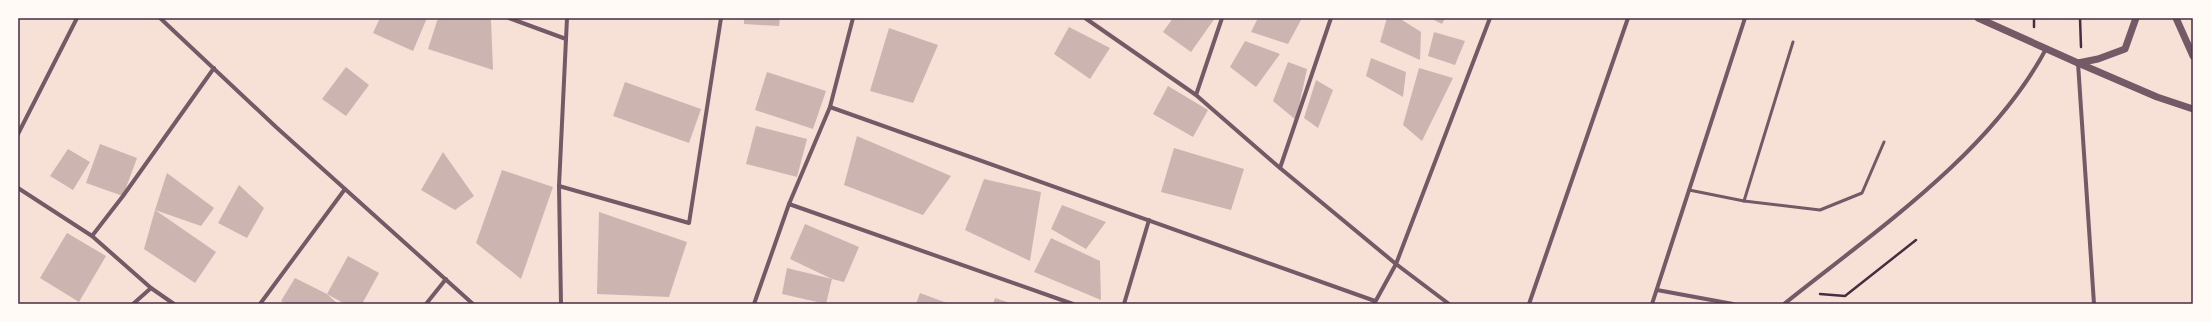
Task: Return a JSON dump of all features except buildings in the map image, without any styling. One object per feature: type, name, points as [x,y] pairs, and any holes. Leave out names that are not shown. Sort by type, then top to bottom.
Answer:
[{"type":"street","points":[[18,134],[77,18]]},
{"type":"street","points":[[160,18],[345,189],[473,304]]},
{"type":"street","points":[[509,18],[566,39]]},
{"type":"street","points":[[562,304],[559,186],[566,18]]},
{"type":"street","points":[[559,186],[689,223],[721,18]]},
{"type":"street","points":[[754,304],[789,204],[830,107],[853,18]]},
{"type":"street","points":[[1085,18],[1196,95],[1280,168],[1396,264],[1449,304]]},
{"type":"street","points":[[1196,95],[1222,18]]},
{"type":"street","points":[[1280,168],[1331,18]]},
{"type":"street","points":[[830,107],[1149,220],[1375,303],[1396,264],[1490,18]]},
{"type":"street","points":[[1529,304],[1628,18]]},
{"type":"street","points":[[1652,304],[1745,18]]},
{"type":"street","points":[[1978,18],[2157,97],[2193,109]]},
{"type":"street","points":[[2078,63],[2098,60],[2125,49],[2136,18]]},
{"type":"street","points":[[2176,18],[2191,47],[2193,56]]},
{"type":"street","points":[[1784,304],[1943,175],[2005,110],[2033,73],[2046,48]]},
{"type":"street","points":[[2078,63],[2094,304]]},
{"type":"street","points":[[92,236],[124,196],[214,68]]},
{"type":"street","points":[[18,188],[92,236],[151,288],[174,304]]},
{"type":"street","points":[[260,304],[345,189]]},
{"type":"street","points":[[789,204],[1073,304]]},
{"type":"street","points":[[1124,304],[1149,220]]},
{"type":"street","points":[[426,304],[446,280]]},
{"type":"street","points":[[133,304],[151,288]]},
{"type":"street","points":[[1657,290],[1733,304]]},
{"type":"lane","points":[[1744,201],[1793,42]]},
{"type":"lane","points":[[1689,190],[1744,201],[1820,210],[1862,193],[1884,142]]},
{"type":"path","points":[[2034,18],[2034,30]]},
{"type":"path","points":[[2080,18],[2081,50]]},
{"type":"path","points":[[1845,296],[1916,240]]}]
